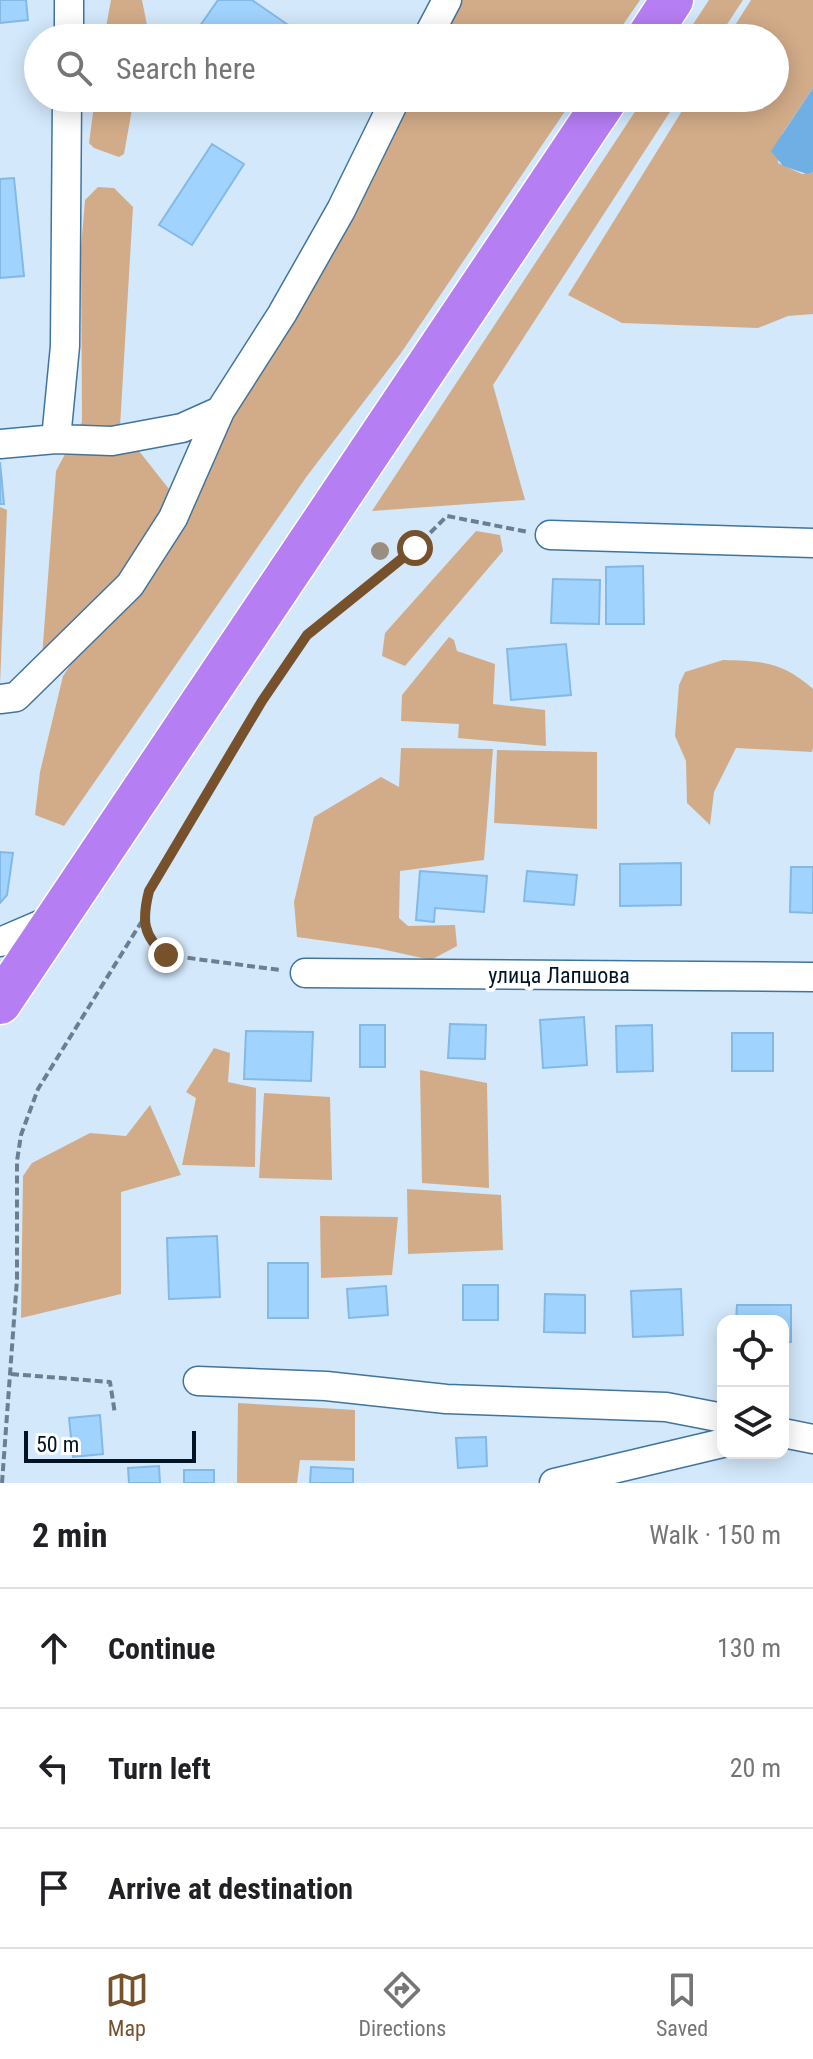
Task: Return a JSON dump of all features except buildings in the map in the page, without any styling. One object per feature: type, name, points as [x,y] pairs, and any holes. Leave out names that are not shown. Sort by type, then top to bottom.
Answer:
[{"type":"highway","points":[[656,24],[672,0]]},
{"type":"highway","points":[[0,1003],[598,112]]},
{"type":"street","points":[[69,0],[69,24]]},
{"type":"street","points":[[434,24],[447,0]]},
{"type":"street","points":[[56,439],[65,346],[67,112]]},
{"type":"street","points":[[0,699],[16,697],[130,585],[173,518],[220,411],[282,314],[334,223],[389,112]]},
{"type":"street","points":[[0,444],[56,439],[112,441],[182,428],[220,411]]},
{"type":"street","points":[[550,535],[813,543]]},
{"type":"street","points":[[0,942],[57,918]]},
{"type":"street","name":"улица Лапшова","points":[[305,973],[813,977]]},
{"type":"street","points":[[198,1381],[326,1386],[446,1399],[666,1407],[717,1417]]},
{"type":"street","points":[[789,1434],[813,1439]]},
{"type":"street","points":[[554,1483],[717,1444]]},
{"type":"path","points":[[2,1483],[17,1279],[17,1161],[21,1135],[38,1089],[142,921],[149,891],[262,701],[307,635],[415,548],[447,516],[550,535]]},
{"type":"path","points":[[142,921],[153,945],[166,955],[305,973]]},
{"type":"path","points":[[11,1374],[110,1382],[115,1414]]},
{"type":"shaded area","points":[[111,0],[142,0],[147,24],[107,24]]},
{"type":"shaded area","points":[[452,0],[640,0],[624,24],[438,24]]},
{"type":"shaded area","points":[[709,0],[743,0],[727,24],[693,24]]},
{"type":"shaded area","points":[[751,0],[813,0],[813,88],[782,134],[778,163],[802,174],[813,172],[813,314],[788,316],[758,328],[622,323],[568,295],[681,112],[789,112],[789,24],[736,24]]},
{"type":"shaded area","points":[[93,112],[132,112],[124,154],[119,157],[94,148],[89,143]]},
{"type":"shaded area","points":[[389,112],[565,112],[401,353],[307,476],[64,826],[35,815],[40,772],[63,676],[214,445]]},
{"type":"shaded area","points":[[635,112],[670,112],[493,385],[525,500],[372,511]]},
{"type":"shaded area","points":[[98,187],[114,188],[133,207],[120,427],[169,489],[161,514],[135,560],[100,601],[42,657],[56,471],[82,422],[81,248],[85,200]]},
{"type":"shaded area","points":[[0,507],[7,510],[0,685]]},
{"type":"shaded area","points":[[476,531],[500,535],[503,551],[405,666],[382,656],[385,633]]},
{"type":"shaded area","points":[[449,637],[454,640],[457,651],[495,664],[493,704],[545,710],[546,746],[458,738],[459,724],[401,721],[402,695]]},
{"type":"shaded area","points":[[723,660],[749,661],[782,668],[813,689],[813,748],[812,752],[736,748],[714,792],[710,825],[687,803],[686,761],[675,736],[679,685],[685,672]]},
{"type":"shaded area","points":[[401,748],[493,749],[484,860],[400,871],[399,918],[408,926],[455,925],[457,946],[431,960],[377,948],[297,937],[294,902],[314,817],[381,777],[399,787]]},
{"type":"shaded area","points":[[497,750],[597,752],[597,829],[494,823]]},
{"type":"shaded area","points":[[214,1048],[230,1053],[228,1082],[256,1088],[255,1167],[182,1165],[196,1098],[186,1092]]},
{"type":"shaded area","points":[[420,1070],[487,1083],[489,1188],[422,1183]]},
{"type":"shaded area","points":[[264,1093],[330,1097],[332,1180],[259,1178]]},
{"type":"shaded area","points":[[150,1105],[181,1175],[121,1192],[121,1294],[21,1318],[23,1176],[32,1163],[90,1133],[126,1136]]},
{"type":"shaded area","points":[[407,1189],[501,1195],[503,1250],[408,1254]]},
{"type":"shaded area","points":[[320,1216],[398,1217],[392,1275],[321,1278]]},
{"type":"shaded area","points":[[238,1403],[355,1410],[355,1461],[300,1460],[297,1483],[237,1483]]},
{"type":"water","points":[[813,88],[813,172],[807,174],[783,166],[771,151]]},
{"type":"route","points":[[166,955],[153,945],[142,921],[149,891],[222,766],[307,635],[415,548]]}]
